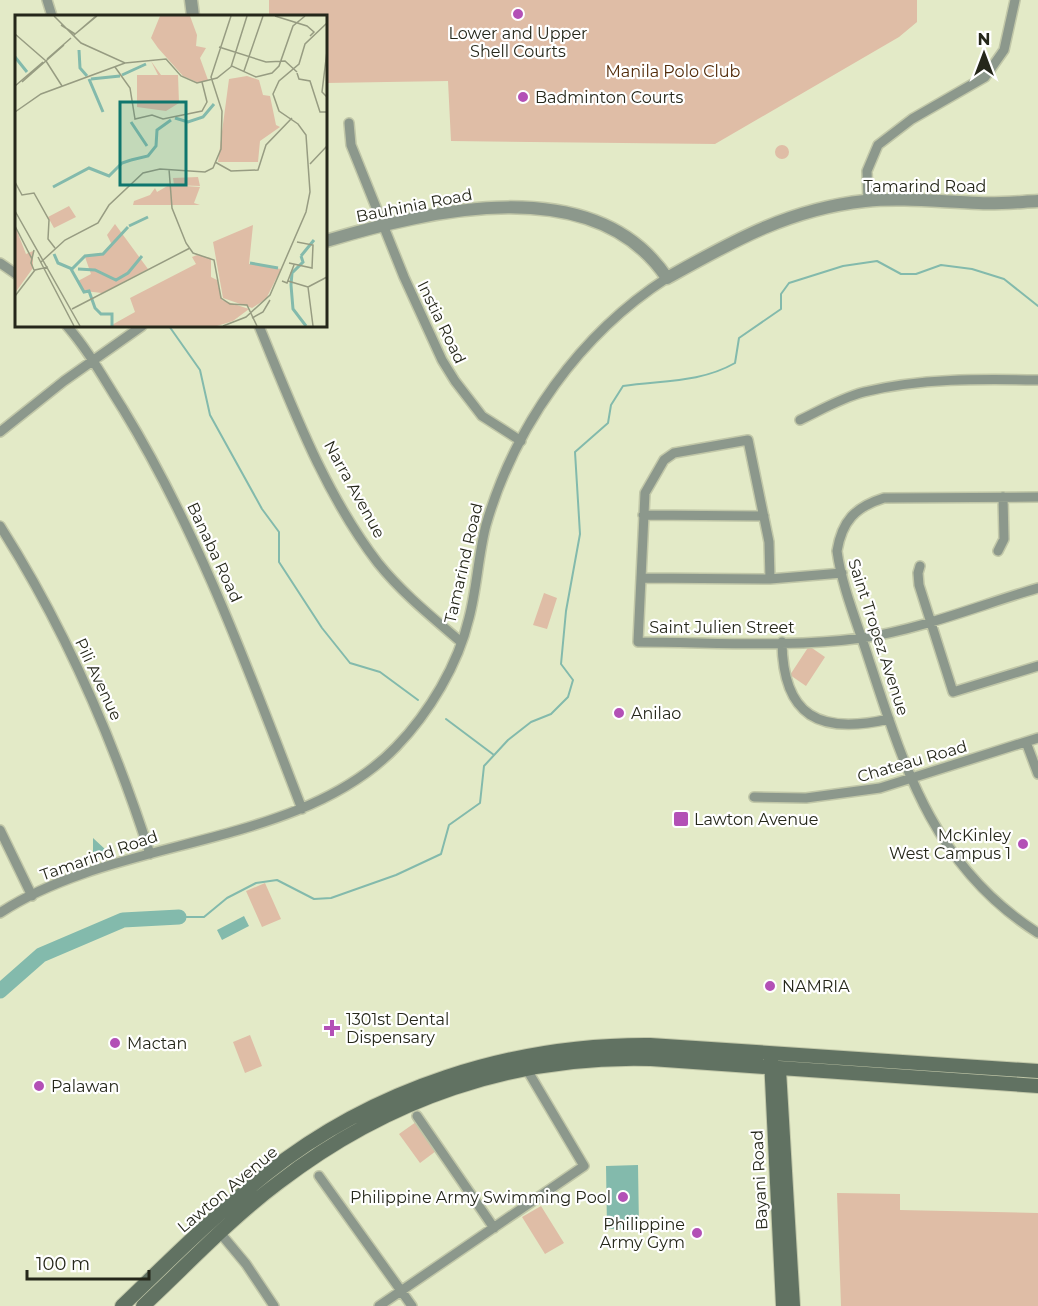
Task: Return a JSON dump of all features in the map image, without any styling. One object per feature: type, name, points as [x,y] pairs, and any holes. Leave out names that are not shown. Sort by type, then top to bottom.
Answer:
[{"type":"main road","name":"Lawton Avenue","points":[[122,1306],[267,1174],[302,1149],[365,1111],[422,1086],[502,1060],[591,1046],[650,1045],[775,1060],[1038,1071]]},
{"type":"main road","name":"Lawton Avenue","points":[[143,1306],[276,1184],[368,1123],[428,1096],[526,1068],[628,1058],[748,1065],[775,1060],[807,1069],[1038,1086]]},
{"type":"main road","name":"Bayani Road","points":[[775,1060],[783,1306]]},
{"type":"main road","points":[[748,1065],[776,1098],[791,1078],[807,1069]]},
{"type":"main road","name":"Bayani Road","points":[[780,1187],[793,1306]]},
{"type":"street","points":[[47,0],[52,15]]},
{"type":"street","points":[[191,0],[193,15]]},
{"type":"street","points":[[868,200],[867,171],[878,145],[912,119],[985,76],[1004,50],[1015,0]]},
{"type":"street","name":"Instia Road","points":[[349,123],[351,145],[429,337],[455,381],[482,416],[521,441]]},
{"type":"street","name":"Tamarind Road","points":[[0,913],[32,896],[85,874],[302,809],[345,788],[395,749],[426,710],[461,642],[469,620],[487,522],[504,473],[521,441],[556,381],[597,333],[643,293],[772,223],[814,210],[868,200],[981,204],[1038,201]]},
{"type":"street","name":"Bauhinia Road","points":[[327,241],[383,224],[468,209],[504,208],[565,213],[582,217],[622,233],[647,251],[668,278]]},
{"type":"street","points":[[0,263],[15,273]]},
{"type":"street","name":"Banaba Road","points":[[69,327],[93,360],[136,430],[183,516],[225,609],[302,809]]},
{"type":"street","points":[[0,432],[93,360],[141,327]]},
{"type":"street","name":"Narra Avenue","points":[[259,327],[283,386],[327,479],[362,541],[403,590],[461,642]]},
{"type":"street","points":[[800,420],[863,392],[953,379],[1038,380]]},
{"type":"street","name":"Saint Julien Street","points":[[764,516],[748,440],[680,451],[664,460],[645,493],[638,642],[782,642],[862,638],[930,622],[1038,588]]},
{"type":"street","points":[[998,550],[1004,538],[1003,497]]},
{"type":"street","name":"Saint Tropez Avenue","points":[[1038,497],[884,498],[868,503],[854,512],[840,535],[837,551],[862,638],[889,719],[912,780],[931,821],[959,864],[995,902],[1038,933]]},
{"type":"street","points":[[643,515],[764,516],[769,542],[770,579]]},
{"type":"street","name":"Pili Avenue","points":[[0,526],[25,566],[72,657],[109,738],[150,854]]},
{"type":"street","points":[[920,566],[919,585],[953,692],[1038,666]]},
{"type":"street","points":[[641,578],[770,579],[842,573]]},
{"type":"street","points":[[782,642],[784,675],[789,690],[810,714],[839,726],[889,719]]},
{"type":"street","name":"Chateau Road","points":[[754,797],[806,798],[852,793],[912,780],[1038,738]]},
{"type":"street","points":[[1026,742],[1038,774]]},
{"type":"street","points":[[0,830],[32,896]]},
{"type":"street","points":[[379,1306],[584,1166],[526,1068]]},
{"type":"street","points":[[417,1116],[494,1228]]},
{"type":"street","points":[[319,1176],[412,1306]]},
{"type":"street","points":[[220,1234],[246,1264],[274,1306]]},
{"type":"green space","name":"Manila Polo Club","points":[[269,0],[917,0],[917,22],[899,37],[715,144],[451,141],[448,81],[327,83],[327,15],[269,15]]},
{"type":"green space","points":[[782,145],[787,147],[789,152],[787,157],[782,159],[777,157],[775,152],[777,147]]},
{"type":"green space","points":[[544,593],[557,598],[547,629],[533,625]]},
{"type":"green space","points":[[809,646],[825,657],[806,686],[790,675]]},
{"type":"green space","points":[[265,883],[281,919],[262,927],[246,891]]},
{"type":"green space","points":[[250,1035],[262,1066],[245,1073],[233,1042]]},
{"type":"green space","points":[[416,1122],[436,1151],[420,1163],[399,1134]]},
{"type":"green space","points":[[837,1193],[900,1194],[900,1210],[1038,1213],[1038,1306],[841,1306]]},
{"type":"green space","points":[[541,1206],[564,1243],[545,1254],[522,1217]]},
{"type":"water","points":[[93,838],[106,850],[106,856],[93,858]]},
{"type":"water","points":[[244,916],[249,926],[222,940],[217,930]]},
{"type":"water","name":"Philippine Army Swimming Pool","points":[[638,1165],[639,1228],[607,1229],[606,1166]]},
{"type":"waterway","points":[[179,917],[204,917],[227,898],[256,883],[277,880],[314,899],[331,898],[396,875],[441,854],[449,825],[480,803],[484,766],[508,740],[531,722],[551,714],[568,697],[573,680],[561,664],[566,611],[580,534],[575,452],[608,423],[611,405],[623,386],[680,380],[708,374],[735,363],[739,338],[781,309],[781,294],[789,283],[843,266],[877,261],[901,274],[916,274],[941,265],[972,269],[1004,279],[1038,306]]},
{"type":"waterway","points":[[170,327],[200,370],[210,415],[262,509],[279,532],[279,562],[322,628],[350,663],[380,672],[418,700]]},
{"type":"waterway","points":[[446,719],[494,755]]},
{"type":"waterway","points":[[0,991],[41,955],[123,920],[179,917]]},
{"type":"place","name":"Lower and Upper Shell Courts","points":[[518,14]]},
{"type":"place","name":"Badminton Courts","points":[[523,97]]},
{"type":"place","name":"Anilao","points":[[619,713]]},
{"type":"place","name":"Lawton Avenue","points":[[681,819]]},
{"type":"place","name":"McKinley West Campus 1","points":[[1023,844]]},
{"type":"place","name":"NAMRIA","points":[[770,986]]},
{"type":"place","name":"1301st Dental Dispensary","points":[[332,1028]]},
{"type":"place","name":"Mactan","points":[[115,1043]]},
{"type":"place","name":"Palawan","points":[[39,1086]]},
{"type":"place","name":"Philippine Army Swimming Pool","points":[[623,1197]]},
{"type":"place","name":"Philippine Army Gym","points":[[697,1233]]}]
